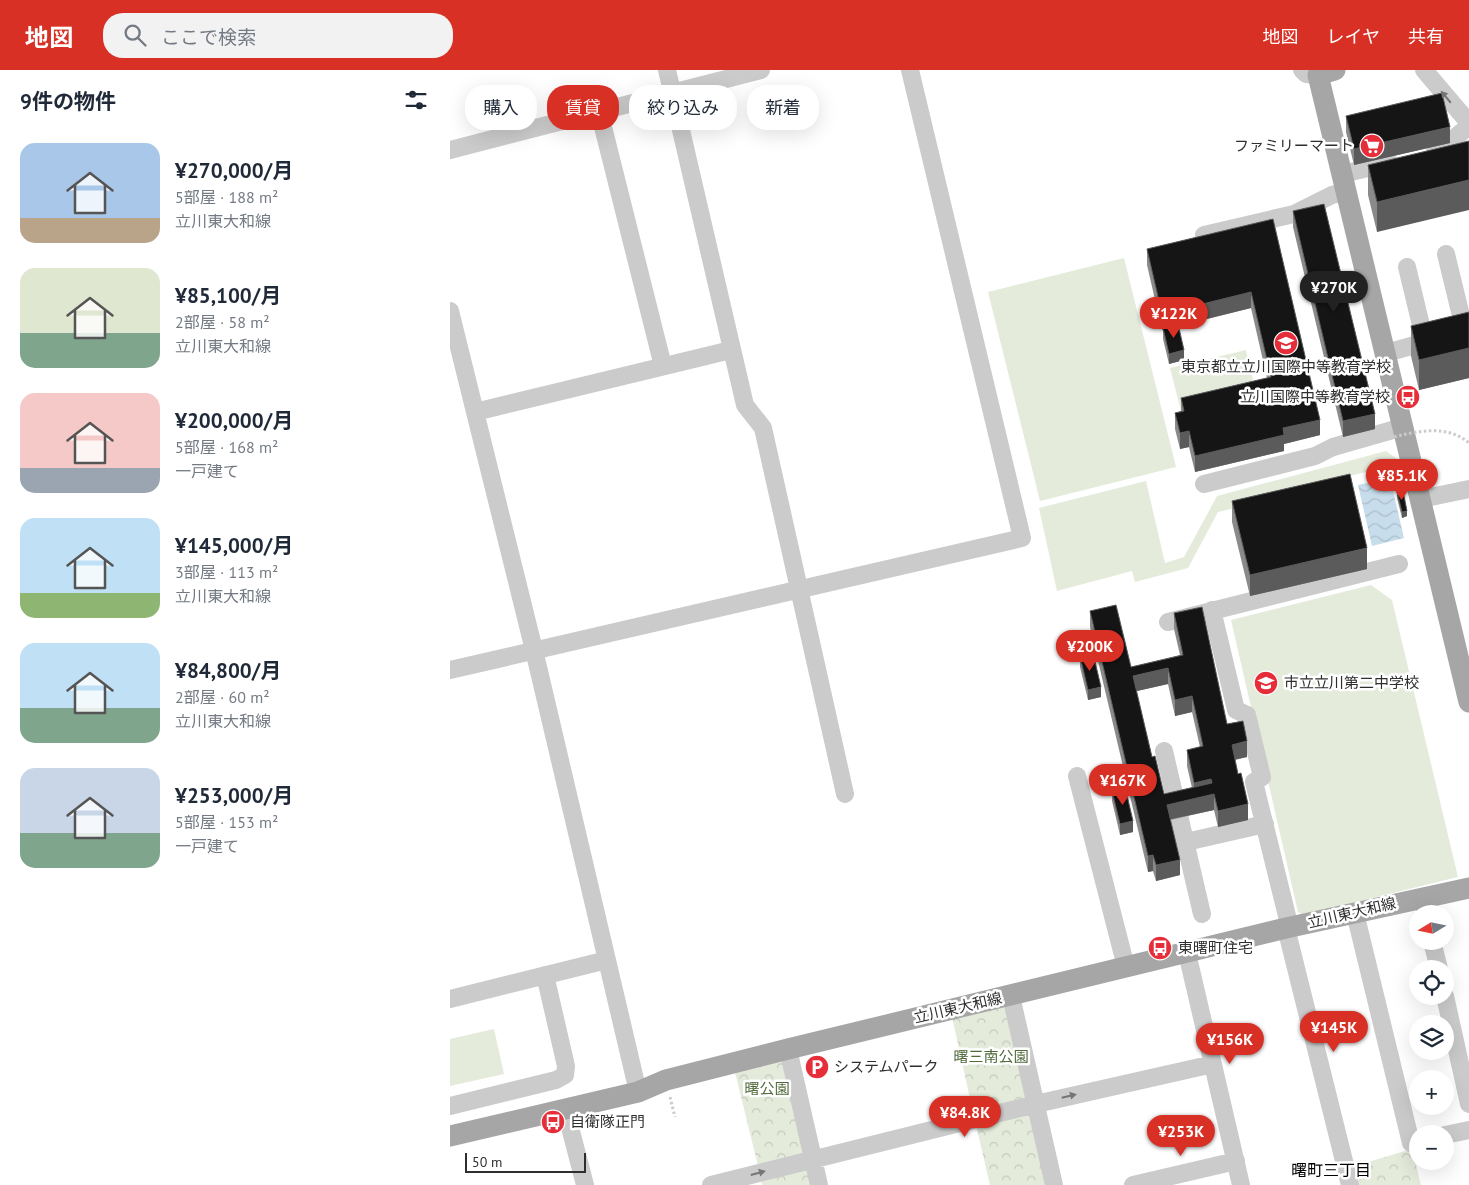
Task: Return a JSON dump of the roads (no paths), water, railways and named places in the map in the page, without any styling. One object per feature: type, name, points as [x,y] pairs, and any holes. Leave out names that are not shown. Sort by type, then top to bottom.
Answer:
[{"type":"main road","points":[[1319,72],[1469,702]]},
{"type":"main road","name":"立川東大和線","points":[[1426,905],[1469,888]]},
{"type":"main road","name":"立川東大和線","points":[[450,1136],[638,1092],[666,1080],[788,1049],[1286,928],[1355,913],[1409,908]]},
{"type":"street","points":[[667,70],[671,85]]},
{"type":"street","points":[[701,85],[761,70]]},
{"type":"street","points":[[450,670],[1022,538],[910,70]]},
{"type":"street","points":[[1204,235],[1294,214],[1332,195],[1344,183],[1413,157],[1454,147],[1458,136],[1469,125],[1424,70]]},
{"type":"street","points":[[450,150],[547,125]]},
{"type":"street","points":[[604,130],[663,366]]},
{"type":"street","points":[[682,130],[745,405],[763,428],[846,794]]},
{"type":"street","points":[[1386,353],[1465,332],[1446,254]]},
{"type":"street","points":[[1406,267],[1425,342]]},
{"type":"street","points":[[450,311],[534,650],[638,1092]]},
{"type":"street","points":[[475,412],[731,350]]},
{"type":"street","points":[[1204,484],[1315,456],[1333,447],[1403,427]]},
{"type":"street","points":[[1421,499],[1469,489]]},
{"type":"street","points":[[1168,622],[1399,564]]},
{"type":"street","points":[[1212,610],[1236,710],[1247,715],[1262,777],[1254,782],[1288,920],[1286,928],[1350,1185]]},
{"type":"street","points":[[1164,751],[1202,914]]},
{"type":"street","points":[[1077,776],[1126,967]]},
{"type":"street","points":[[1186,842],[1264,824]]},
{"type":"street","points":[[1355,913],[1409,1135]]},
{"type":"street","points":[[1187,953],[1241,1185]]},
{"type":"street","points":[[450,999],[607,960]]},
{"type":"street","points":[[450,1106],[556,1080],[565,1075],[566,1066],[545,975]]},
{"type":"street","points":[[1011,996],[1054,1185]]},
{"type":"street","points":[[1447,1005],[1469,1104]]},
{"type":"street","points":[[788,1049],[819,1185]]},
{"type":"street","points":[[711,1185],[813,1158],[1036,1104],[1213,1064]]},
{"type":"street","points":[[566,1108],[585,1185]]},
{"type":"street","points":[[1454,1133],[1469,1130]]},
{"type":"street","points":[[1133,1185],[1236,1161]]},
{"type":"water","points":[[1390,478],[1404,538],[1372,546],[1358,485]]},
{"type":"place","name":"ファミリーマート","points":[[1372,146]]},
{"type":"place","name":"東京都立立川国際中等教育学校","points":[[1286,343]]},
{"type":"place","name":"立川国際中等教育学校","points":[[1408,397]]},
{"type":"place","name":"市立立川第二中学校","points":[[1266,683]]},
{"type":"place","name":"東曙町住宅","points":[[1160,948]]},
{"type":"place","name":"システムパーク","points":[[817,1067]]},
{"type":"place","name":"自衛隊正門","points":[[553,1122]]},
{"type":"district","name":"曙町三丁目","points":[[1331,1170]]},
{"type":"park label","name":"曙三南公園","points":[[991,1057]]},
{"type":"park label","name":"曙公園","points":[[767,1089]]}]
